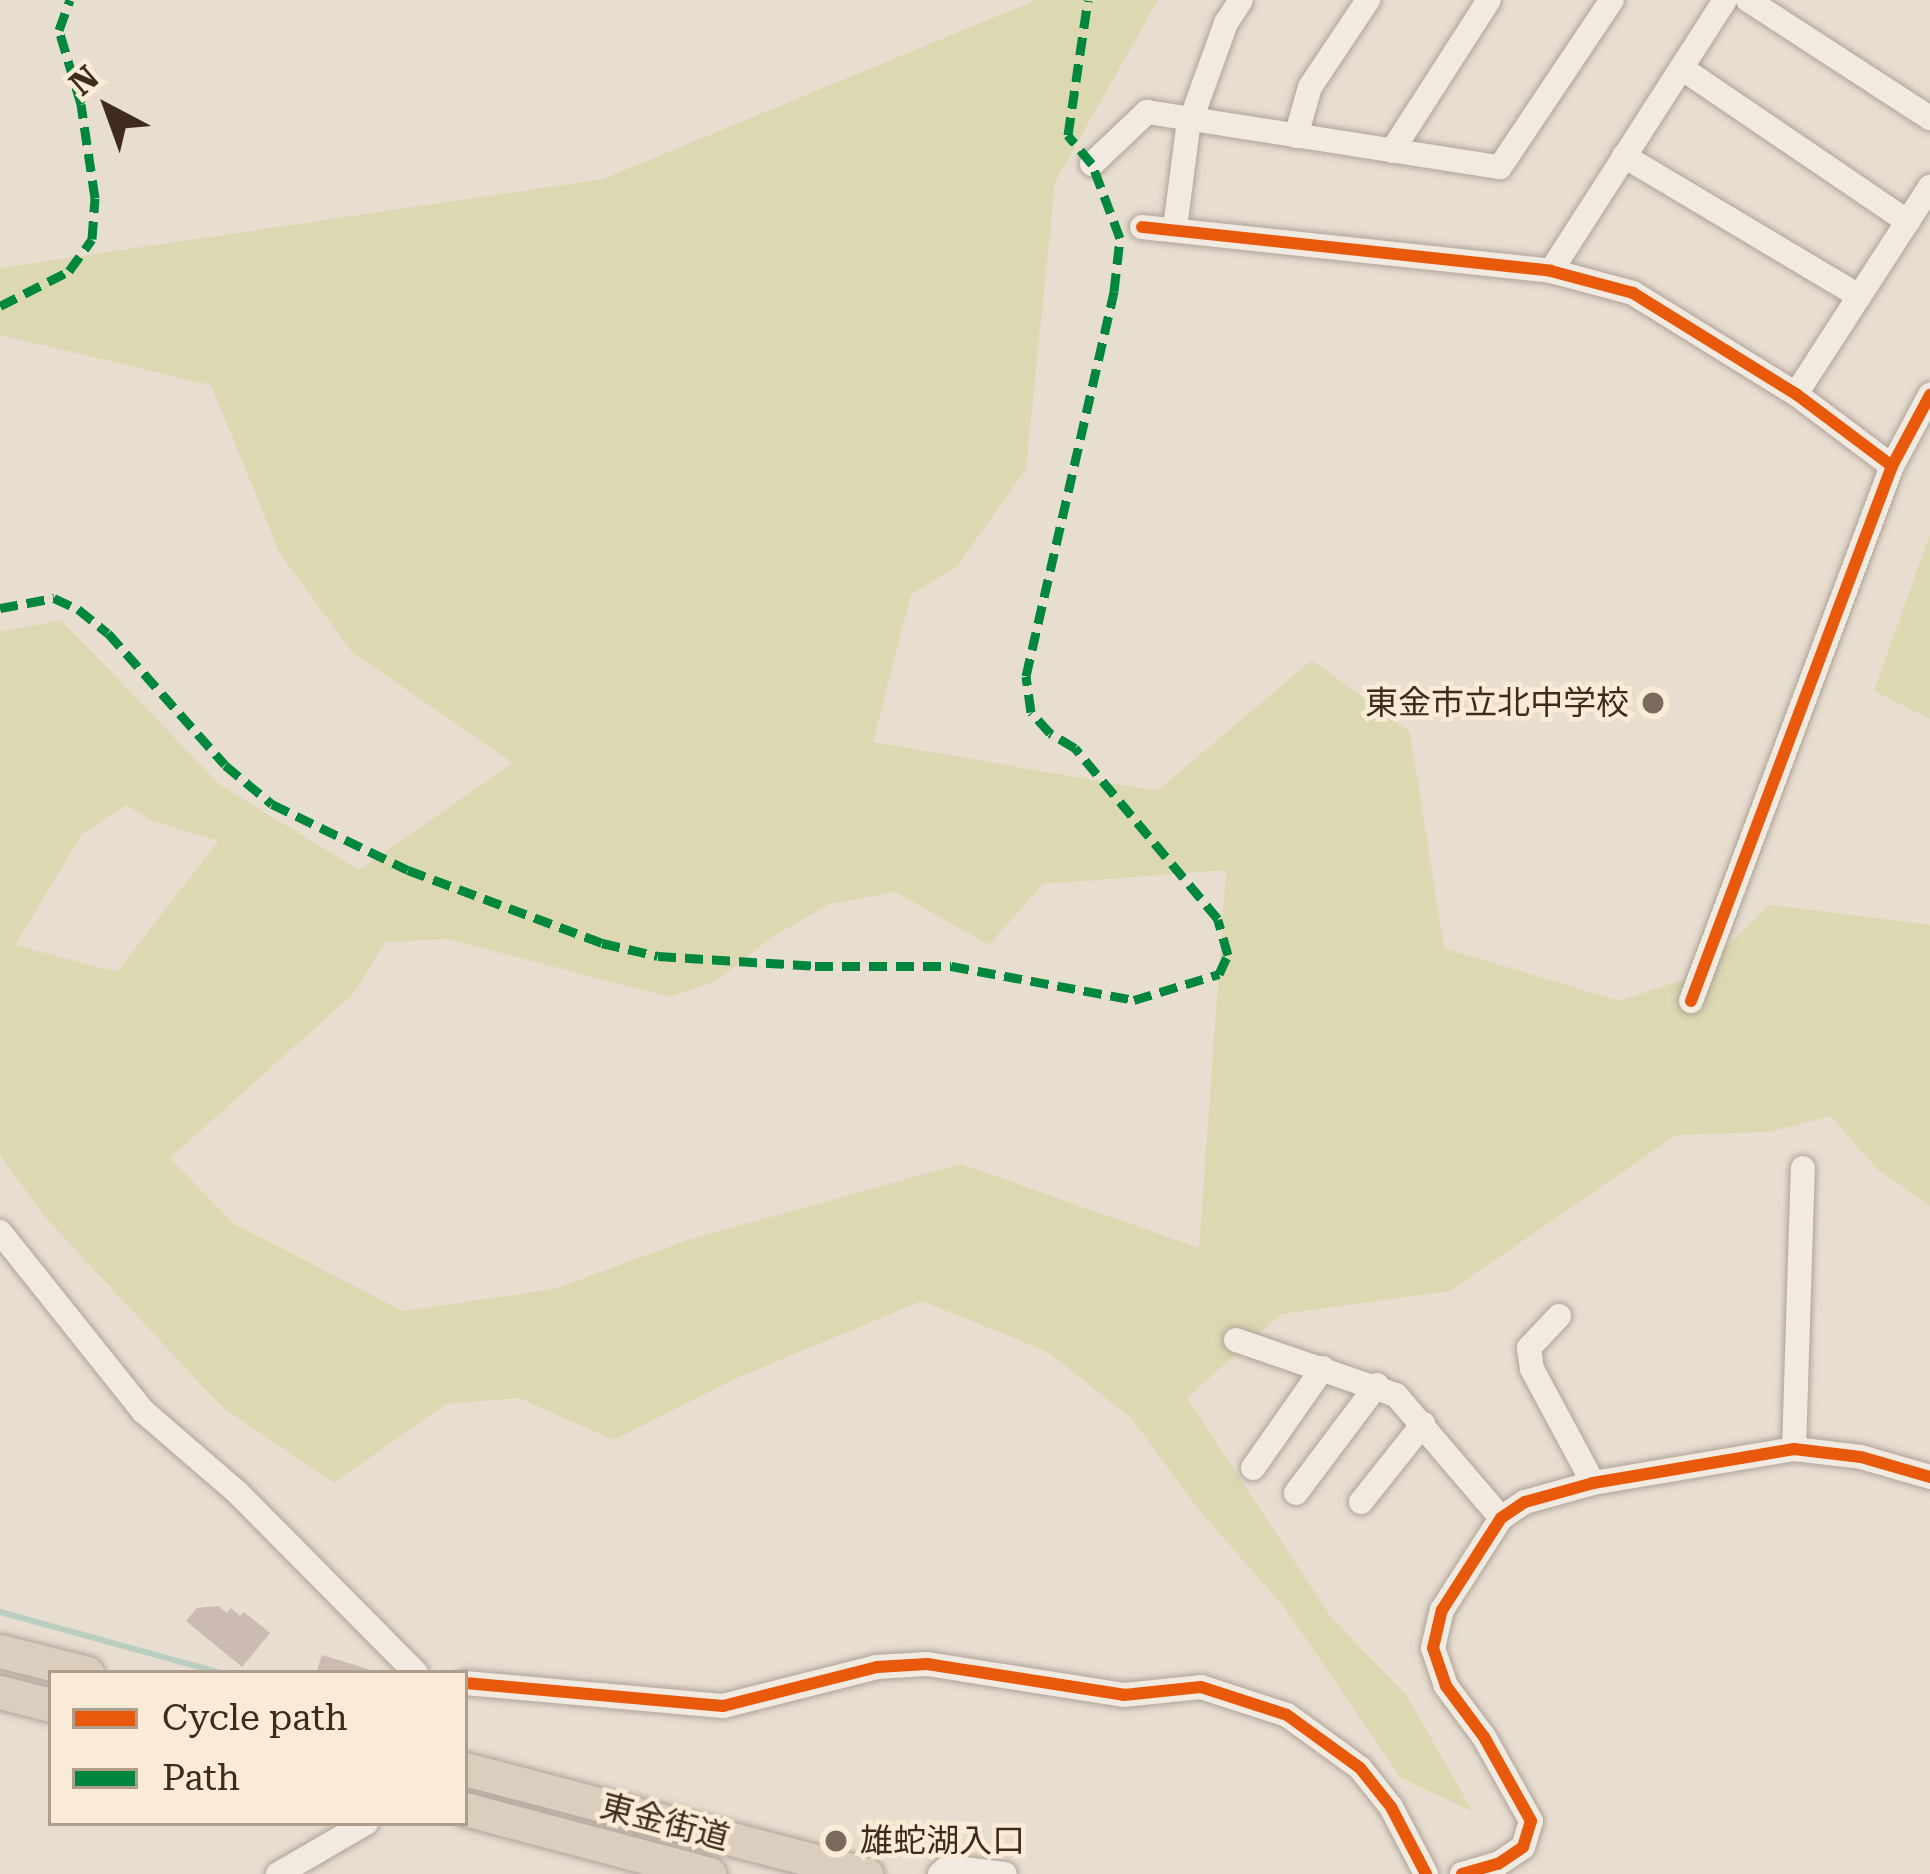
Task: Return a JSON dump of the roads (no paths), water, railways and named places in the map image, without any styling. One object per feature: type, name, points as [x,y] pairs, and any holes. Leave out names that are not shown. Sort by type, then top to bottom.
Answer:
[{"type":"highway","points":[[0,1651],[75,1670]]},
{"type":"highway","points":[[0,1692],[48,1704]]},
{"type":"highway","name":"東金街道","points":[[468,1769],[866,1874]]},
{"type":"highway","name":"東金街道","points":[[468,1810],[709,1874]]},
{"type":"street","points":[[1175,228],[1191,120],[1226,23],[1241,0]]},
{"type":"street","points":[[1296,136],[1310,87],[1367,0]]},
{"type":"street","points":[[1392,151],[1489,0]]},
{"type":"street","points":[[1091,164],[1147,112],[1500,167],[1612,0]]},
{"type":"street","points":[[1551,272],[1725,0]]},
{"type":"street","points":[[1748,0],[1930,118]]},
{"type":"street","points":[[1683,70],[1908,221]]},
{"type":"street","points":[[1624,156],[1859,296]]},
{"type":"street","points":[[1796,394],[1930,187]]},
{"type":"street","points":[[1142,227],[1551,272],[1633,293],[1796,394],[1892,466]]},
{"type":"street","points":[[1691,1001],[1892,466],[1930,395]]},
{"type":"street","points":[[1794,1449],[1803,1168]]},
{"type":"street","points":[[0,1232],[143,1411],[238,1493],[413,1670]]},
{"type":"street","points":[[1558,1316],[1529,1348],[1532,1369],[1593,1483]]},
{"type":"street","points":[[1236,1340],[1396,1395],[1501,1518]]},
{"type":"street","points":[[1253,1468],[1323,1368]]},
{"type":"street","points":[[1296,1493],[1377,1385]]},
{"type":"street","points":[[1361,1502],[1423,1424]]},
{"type":"street","points":[[1462,1874],[1498,1864],[1523,1847],[1531,1821],[1484,1737],[1446,1686],[1433,1648],[1442,1610],[1501,1518],[1526,1502],[1593,1483],[1794,1449],[1861,1457],[1930,1477]]},
{"type":"street","points":[[468,1683],[723,1706],[877,1667],[927,1664],[1124,1695],[1201,1687],[1287,1715],[1360,1768],[1391,1807],[1426,1874]]},
{"type":"street","points":[[278,1874],[361,1826]]},
{"type":"street","points":[[940,1874],[948,1867],[1005,1874]]},
{"type":"waterway","points":[[0,1612],[211,1670]]},
{"type":"place","name":"東金市立北中学校","points":[[1653,703]]},
{"type":"place","name":"雄蛇湖入口","points":[[836,1841]]}]
